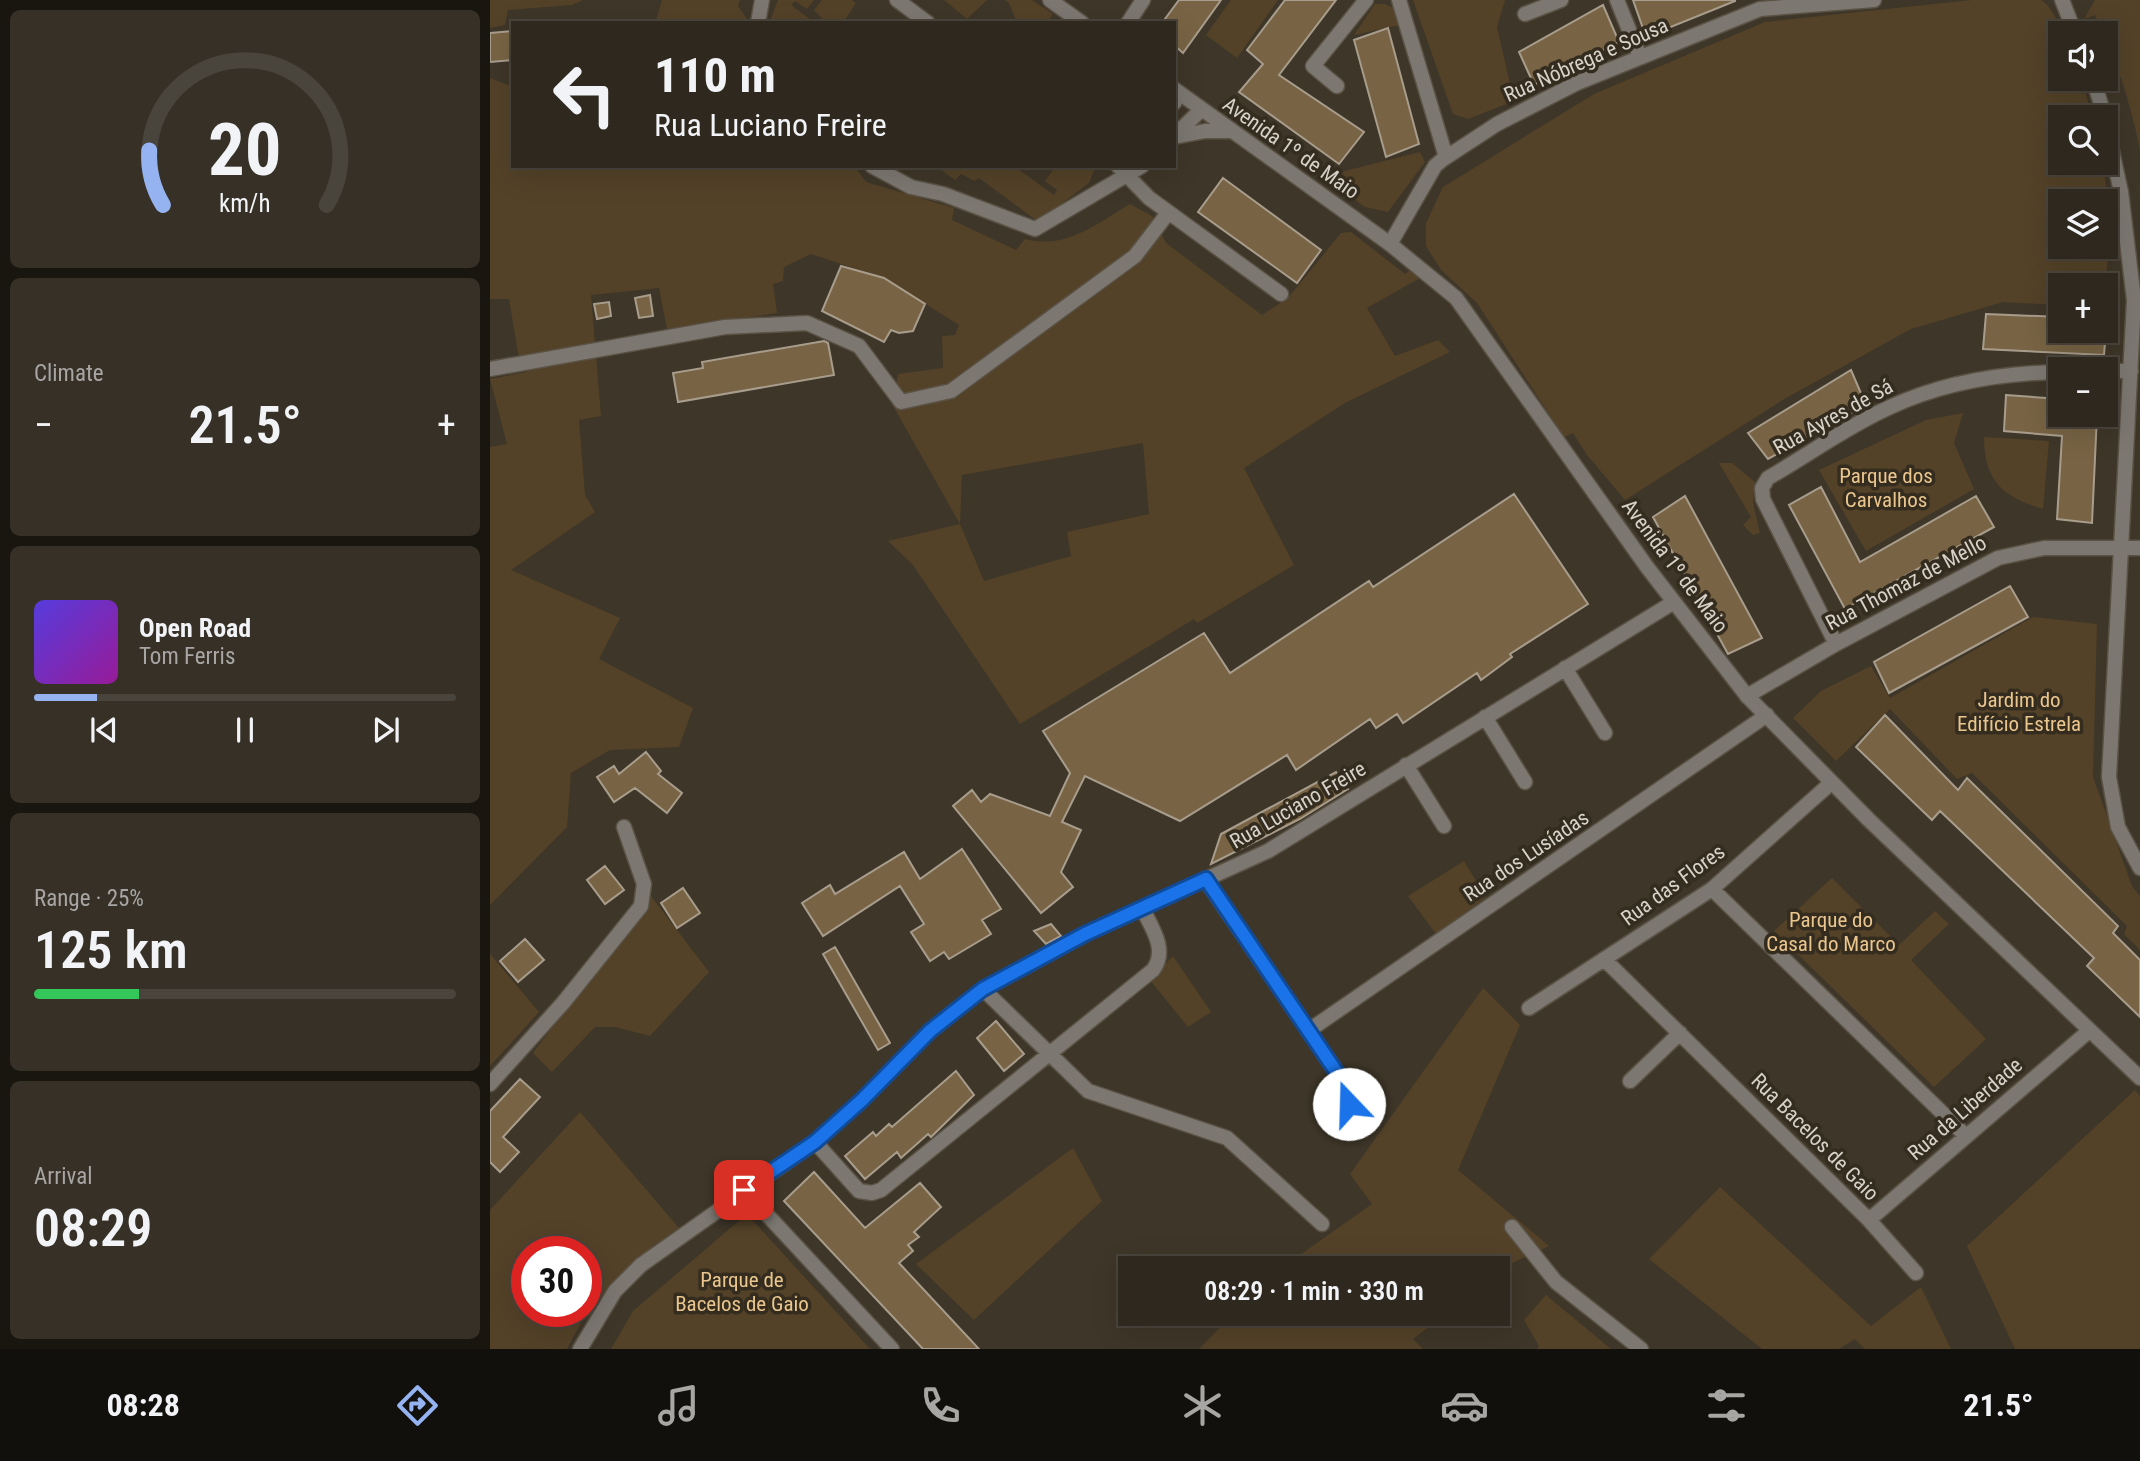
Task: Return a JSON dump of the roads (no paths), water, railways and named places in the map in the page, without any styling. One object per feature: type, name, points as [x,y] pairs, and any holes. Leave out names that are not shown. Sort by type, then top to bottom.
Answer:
[{"type":"street","points":[[758,21],[762,0]]},
{"type":"street","points":[[897,0],[925,21]]},
{"type":"street","points":[[1050,0],[1079,21]]},
{"type":"street","points":[[1129,21],[1143,0]]},
{"type":"street","points":[[1337,86],[1313,66],[1366,0]]},
{"type":"street","points":[[1399,0],[1446,157]]},
{"type":"street","points":[[1525,14],[1561,0]]},
{"type":"street","points":[[1617,0],[1640,57]]},
{"type":"street","name":"Rua Nóbrega e Sousa","points":[[1390,244],[1434,166],[1518,113],[1577,83],[1758,4],[1874,0]]},
{"type":"street","points":[[2062,0],[2071,21]]},
{"type":"street","name":"Avenida 1º de Maio","points":[[1176,95],[1232,131],[1390,244],[1456,298],[1674,602],[1747,696],[1831,783],[2140,1078]]},
{"type":"street","points":[[1176,135],[1201,110]]},
{"type":"street","points":[[1176,137],[1205,131],[1232,131]]},
{"type":"street","points":[[876,168],[911,187],[943,194],[1035,229],[1130,169],[1149,198],[1280,293]]},
{"type":"street","points":[[2117,175],[2137,300],[2119,546],[2109,777],[2118,827],[2140,868]]},
{"type":"street","points":[[490,369],[725,327],[807,323],[859,346],[901,402],[951,391],[1135,256],[1168,213]]},
{"type":"street","points":[[2118,371],[2130,371]]},
{"type":"street","name":"Rua Ayres de Sá","points":[[1836,644],[1763,499],[1765,480],[1872,416],[1926,392],[2000,374],[2048,372]]},
{"type":"street","name":"Rua Thomaz de Mello","points":[[1747,696],[1836,644],[2003,555],[2036,549],[2119,546],[2140,548]]},
{"type":"street","name":"Rua Luciano Freire","points":[[580,1349],[615,1291],[641,1265],[815,1142],[862,1100],[930,1031],[983,989],[1085,934],[1268,851],[1674,602]]},
{"type":"street","points":[[1565,668],[1605,733]]},
{"type":"street","name":"Rua dos Lusíadas","points":[[1308,1031],[1767,715]]},
{"type":"street","points":[[1485,717],[1525,782]]},
{"type":"street","points":[[1406,765],[1444,826]]},
{"type":"street","name":"Rua das Flores","points":[[1529,1008],[1712,889],[1831,783]]},
{"type":"street","points":[[490,1084],[563,1003],[641,906],[644,884],[624,827]]},
{"type":"street","points":[[1206,879],[1352,1095]]},
{"type":"street","points":[[1712,889],[1966,1136]]},
{"type":"street","points":[[815,1142],[859,1191],[872,1194],[900,1175],[1139,982],[1159,961],[1156,936],[1142,908]]},
{"type":"street","name":"Rua Bacelos de Gaio","points":[[1604,959],[1869,1220],[1916,1273]]},
{"type":"street","points":[[983,989],[1088,1091],[1227,1138],[1322,1224]]},
{"type":"street","name":"Rua da Liberdade","points":[[1869,1220],[2090,1031]]},
{"type":"street","points":[[1630,1081],[1680,1033]]},
{"type":"street","points":[[744,1190],[892,1349]]},
{"type":"street","points":[[1512,1227],[1556,1282],[1642,1349]]},
{"type":"park label","name":"Parque dos Carvalhos","points":[[1886,488]]},
{"type":"park label","name":"Jardim do Edifício Estrela","points":[[2019,712]]},
{"type":"park label","name":"Parque do Casal do Marco","points":[[1831,932]]},
{"type":"park label","name":"Parque de Bacelos de Gaio","points":[[742,1292]]}]
